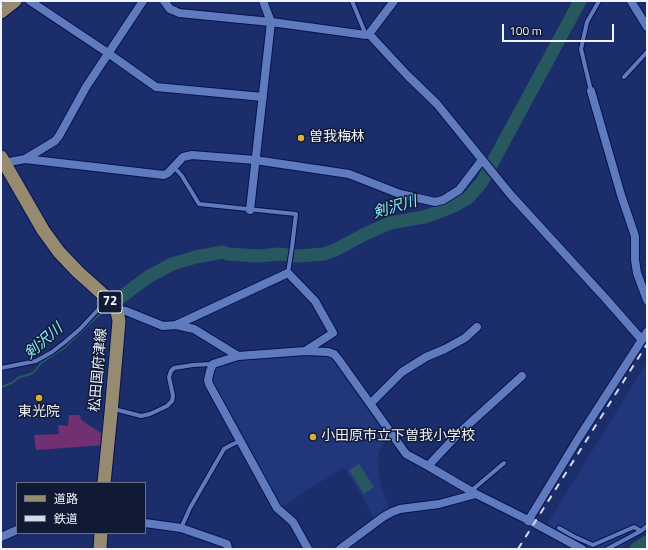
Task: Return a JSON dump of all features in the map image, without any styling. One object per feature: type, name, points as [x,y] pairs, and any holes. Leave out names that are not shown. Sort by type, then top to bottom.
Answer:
[{"type":"main road","points":[[1,12],[15,1]]},
{"type":"main road","name":"松田国府津線","points":[[3,160],[43,230],[59,252],[77,271],[108,299],[117,311],[119,321],[104,482]]},
{"type":"main road","points":[[100,549],[101,534]]},
{"type":"street","points":[[30,1],[156,87],[263,97]]},
{"type":"street","points":[[25,159],[55,141],[59,136],[83,92],[143,1]]},
{"type":"street","points":[[164,1],[170,9],[179,12],[368,34],[437,104],[510,194],[642,340]]},
{"type":"street","points":[[250,210],[271,22],[263,1]]},
{"type":"street","points":[[368,34],[394,1]]},
{"type":"street","points":[[631,1],[647,26]]},
{"type":"street","points":[[591,91],[621,196],[635,236],[635,260],[637,273],[647,300]]},
{"type":"street","points":[[3,160],[25,159],[162,175],[168,173],[183,158],[192,155],[255,160],[349,174],[400,194],[435,202],[443,200],[459,190],[483,162]]},
{"type":"street","points":[[176,325],[288,273],[315,301],[333,333],[305,351]]},
{"type":"street","points":[[117,311],[126,311],[163,326],[176,325],[194,329],[238,356]]},
{"type":"street","points":[[370,404],[402,372],[426,357],[465,338],[477,327]]},
{"type":"street","points":[[528,521],[647,332]]},
{"type":"street","points":[[308,549],[293,522],[277,508],[209,384],[208,380],[213,364],[238,356],[305,351],[328,352],[334,354],[406,454],[474,493],[582,549]]},
{"type":"street","points":[[428,466],[458,434],[522,376]]},
{"type":"street","points":[[340,549],[378,520],[392,512],[439,504],[474,493]]},
{"type":"street","points":[[146,523],[181,528],[227,544],[229,547],[228,549]]},
{"type":"street","points":[[1,538],[16,530]]},
{"type":"lane","points":[[352,1],[368,34]]},
{"type":"lane","points":[[591,91],[581,49],[587,22],[600,1]]},
{"type":"lane","points":[[624,77],[647,52]]},
{"type":"lane","points":[[174,167],[182,176],[199,204],[296,214],[288,273]]},
{"type":"lane","points":[[1,368],[36,361],[52,352],[80,329],[108,299]]},
{"type":"lane","points":[[112,408],[141,416],[150,414],[167,406],[172,401],[173,396],[169,376],[174,368],[213,364]]},
{"type":"lane","points":[[181,528],[190,508],[224,449],[231,444],[240,441]]},
{"type":"lane","points":[[474,493],[504,463]]},
{"type":"lane","points":[[607,549],[641,531],[647,526]]},
{"type":"lane","points":[[559,528],[593,545],[634,527],[641,531]]},
{"type":"shaded area","name":"小田原市立下曽我小学校","points":[[302,355],[331,356],[388,435],[379,452],[378,469],[382,488],[390,511],[374,520],[363,497],[344,467],[284,505],[282,509],[211,380],[217,366],[238,359]]},
{"type":"shaded area","points":[[647,362],[647,530],[620,549],[589,549],[546,526]]},
{"type":"shaded area","points":[[69,415],[80,415],[81,420],[101,433],[106,432],[105,445],[36,450],[34,435],[59,434],[58,425],[68,426]]},
{"type":"shaded area","points":[[359,464],[374,487],[364,494],[349,470]]},
{"type":"waterway","name":"剣沢川","points":[[117,300],[148,277],[172,264],[196,257],[223,252],[228,254],[258,256],[279,254],[297,256],[324,254],[390,223],[424,217],[454,206],[468,198],[482,182],[580,1]]},
{"type":"waterway","name":"剣沢川","points":[[1,387],[12,383],[18,378],[33,373],[41,363],[64,348],[103,311]]},
{"type":"waterway","points":[[636,549],[647,542]]},
{"type":"railway","points":[[518,549],[647,344]]},
{"type":"place","name":"曽我梅林","points":[[301,138]]},
{"type":"place","name":"東光院","points":[[39,398]]},
{"type":"place","name":"小田原市立下曽我小学校","points":[[313,437]]}]
